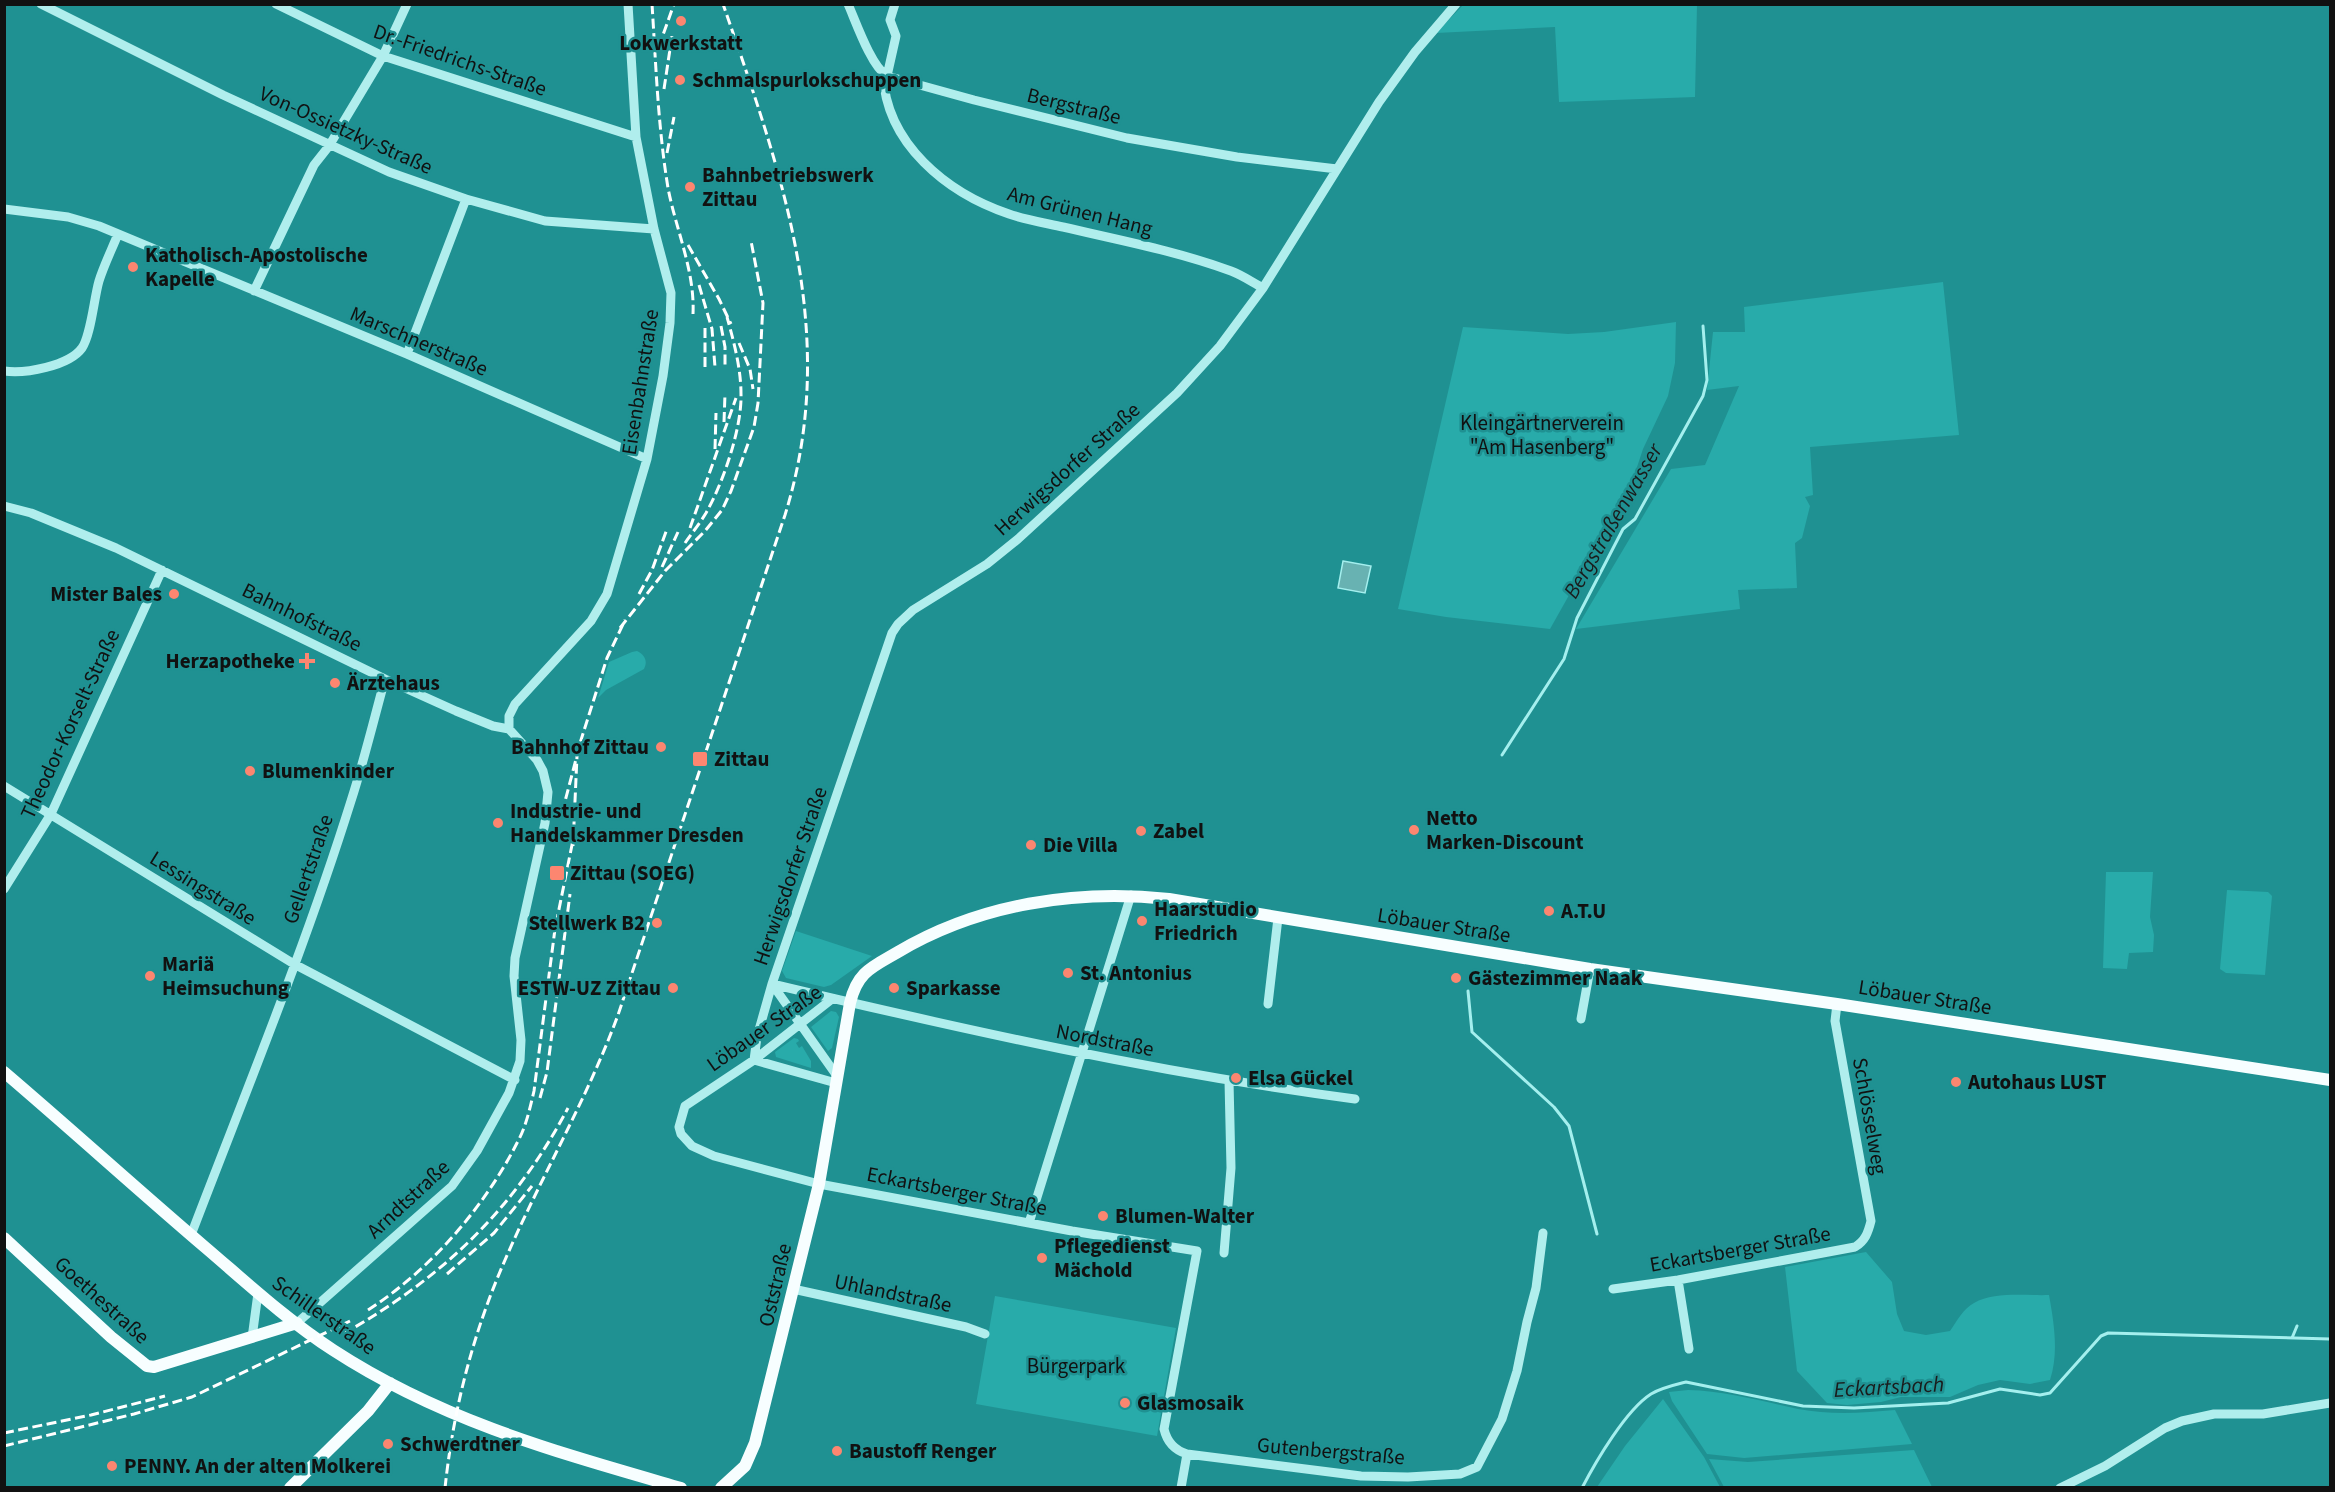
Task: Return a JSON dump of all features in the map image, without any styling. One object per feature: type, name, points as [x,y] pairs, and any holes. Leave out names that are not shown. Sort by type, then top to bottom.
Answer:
[{"type":"main road","name":"Löbauer Straße","points":[[850,1003],[857,980],[869,970],[910,945],[952,926],[1034,902],[1074,897],[1131,895],[1169,899],[1590,969],[1837,1004],[2331,1080]]},
{"type":"main road","name":"Oststraße","points":[[725,1487],[745,1466],[754,1443],[819,1184],[850,1003]]},
{"type":"main road","name":"Schillerstraße","points":[[4,1072],[258,1293],[332,1349],[390,1383],[480,1425],[543,1447],[681,1488]]},
{"type":"main road","name":"Goethestraße","points":[[4,1238],[111,1337],[147,1366],[154,1367],[297,1323]]},
{"type":"main road","points":[[293,1486],[368,1411],[390,1383]]},
{"type":"street","name":"Von-Ossietzky-Straße","points":[[41,4],[329,146],[389,172],[466,199],[545,221],[654,229]]},
{"type":"street","name":"Dr.-Friedrichs-Straße","points":[[276,4],[383,56],[636,137]]},
{"type":"street","points":[[254,291],[314,165],[329,146],[383,56],[407,4]]},
{"type":"street","name":"Eisenbahnstraße","points":[[508,729],[509,716],[515,704],[591,621],[605,599],[647,459],[663,376],[670,313],[669,283],[654,229],[636,137],[628,4]]},
{"type":"street","points":[[848,4],[873,60],[885,75]]},
{"type":"street","points":[[885,75],[896,36],[890,20],[895,4]]},
{"type":"street","name":"Herwigsdorfer Straße","points":[[754,1060],[757,1037],[772,984],[887,644],[898,624],[913,610],[1000,554],[1177,393],[1220,346],[1263,288],[1390,86],[1456,4]]},
{"type":"street","name":"Bergstraße","points":[[885,75],[1127,138],[1237,157],[1336,170]]},
{"type":"street","name":"Am Grünen Hang","points":[[885,75],[884,92],[902,136],[929,169],[958,191],[1009,214],[1169,252],[1232,271],[1263,288]]},
{"type":"street","points":[[407,354],[466,199]]},
{"type":"street","name":"Marschnerstraße","points":[[4,209],[68,217],[118,234],[407,354],[647,459]]},
{"type":"street","points":[[4,371],[16,373],[54,365],[74,357],[83,347],[99,281],[118,234]]},
{"type":"street","name":"Bahnhofstraße","points":[[4,506],[31,513],[77,531],[385,679],[456,711],[508,729],[537,760],[543,771],[548,792],[545,823],[515,958],[514,976],[522,1040],[515,1080]]},
{"type":"street","name":"Theodor-Korselt-Straße","points":[[4,889],[51,814],[162,570]]},
{"type":"street","name":"Gellertstraße","points":[[191,1235],[294,964],[352,799],[385,679]]},
{"type":"street","name":"Lessingstraße","points":[[4,786],[294,964],[515,1080]]},
{"type":"street","points":[[1029,1223],[1131,895]]},
{"type":"street","points":[[1268,1004],[1278,918]]},
{"type":"street","points":[[1581,1019],[1590,969]]},
{"type":"street","points":[[772,984],[832,999]]},
{"type":"street","points":[[772,984],[837,1080]]},
{"type":"street","name":"Löbauer Straße","points":[[714,1156],[692,1146],[681,1134],[679,1127],[685,1106],[754,1060],[832,999],[850,1003]]},
{"type":"street","name":"Nordstraße","points":[[850,1003],[1081,1055],[1229,1081],[1355,1099]]},
{"type":"street","name":"Schlösselweg","points":[[1837,1004],[1834,1021],[1871,1221],[1868,1234]]},
{"type":"street","points":[[754,1060],[837,1080]]},
{"type":"street","name":"Arndtstraße","points":[[297,1323],[452,1186],[477,1151],[515,1080]]},
{"type":"street","points":[[1224,1253],[1231,1168],[1229,1081]]},
{"type":"street","name":"Eckartsberger Straße","points":[[714,1156],[819,1184],[1197,1251],[1164,1429],[1174,1448],[1187,1454]]},
{"type":"street","name":"Gutenbergstraße","points":[[1187,1454],[1361,1476],[1408,1477],[1460,1474],[1477,1467],[1502,1419],[1517,1371],[1536,1288],[1544,1233]]},
{"type":"street","name":"Eckartsberger Straße","points":[[1613,1289],[1678,1280],[1855,1247],[1862,1243],[1868,1234]]},
{"type":"street","points":[[1678,1280],[1689,1349]]},
{"type":"street","name":"Uhlandstraße","points":[[793,1289],[966,1327],[985,1334]]},
{"type":"street","points":[[252,1338],[258,1293]]},
{"type":"street","points":[[2060,1488],[2105,1466],[2165,1428],[2182,1420],[2214,1414],[2263,1414],[2331,1403]]},
{"type":"street","points":[[1181,1488],[1187,1454]]},
{"type":"green space","points":[[1463,5],[1697,5],[1695,97],[1559,102],[1555,27],[1436,33]]},
{"type":"green space","points":[[1943,282],[1959,435],[1810,447],[1813,495],[1805,497],[1810,506],[1802,538],[1795,543],[1797,588],[1738,590],[1740,609],[1576,629],[1671,469],[1705,465],[1739,386],[1707,390],[1713,332],[1745,332],[1744,307]]},
{"type":"green space","name":"Kleingärtnerverein \"Am Hasenberg\"","points":[[1676,322],[1675,363],[1668,396],[1643,449],[1631,485],[1550,629],[1398,609],[1463,327],[1568,334],[1604,332]]},
{"type":"green space","points":[[637,651],[645,658],[644,669],[606,690],[598,698],[609,662]]},
{"type":"green space","points":[[2106,872],[2153,872],[2150,917],[2154,935],[2153,952],[2129,953],[2127,969],[2103,968]]},
{"type":"green space","points":[[2227,890],[2268,892],[2272,896],[2265,975],[2226,973],[2220,969]]},
{"type":"green space","points":[[796,931],[872,956],[831,985],[824,987],[786,978],[782,971]]},
{"type":"green space","points":[[831,1011],[836,1012],[839,1017],[832,1048],[828,1051],[811,1027]]},
{"type":"green space","points":[[794,1038],[798,1039],[796,1043],[799,1048],[802,1046],[811,1061],[811,1068],[776,1057],[775,1052]]},
{"type":"green space","points":[[1866,1252],[1892,1282],[1897,1314],[1904,1331],[1926,1335],[1950,1331],[1967,1308],[1982,1299],[2011,1295],[2049,1295],[2055,1349],[2050,1380],[2030,1384],[2000,1380],[1978,1385],[1950,1397],[1901,1397],[1881,1402],[1847,1405],[1827,1403],[1797,1371],[1785,1267]]},
{"type":"green space","name":"Bürgerpark","points":[[995,1296],[1176,1328],[1157,1436],[976,1404]]},
{"type":"green space","points":[[1688,1390],[1730,1394],[1822,1412],[1859,1413],[1895,1410],[1912,1444],[1744,1458],[1707,1454],[1672,1401],[1669,1392]]},
{"type":"green space","points":[[1663,1399],[1704,1457],[1720,1487],[1597,1487],[1625,1446]]},
{"type":"green space","points":[[1914,1450],[1932,1487],[1724,1487],[1709,1459],[1748,1462]]},
{"type":"water","points":[[1343,561],[1371,566],[1365,593],[1338,588]]},
{"type":"waterway","name":"Bergstraßenwasser","points":[[1502,755],[1564,659],[1577,618],[1623,529],[1635,519],[1703,396],[1707,380],[1703,326]]},
{"type":"waterway","name":"Bergstraßenwasser","points":[[1468,991],[1472,1032],[1554,1107],[1569,1126],[1597,1234]]},
{"type":"waterway","points":[[2292,1338],[2297,1326]]},
{"type":"waterway","name":"Eckartsbach","points":[[1582,1488],[1612,1437],[1641,1402],[1659,1390],[1686,1382],[1803,1406],[1854,1408],[1948,1403],[2000,1389],[2040,1395],[2050,1393],[2101,1336],[2108,1333],[2330,1339]]},
{"type":"railway","points":[[652,4],[658,96],[668,188],[688,266],[693,314]]},
{"type":"railway","points":[[662,48],[663,35],[674,4]]},
{"type":"railway","points":[[445,1488],[453,1431],[465,1375],[491,1293],[516,1235],[591,1079],[618,1015],[785,515],[801,448],[807,383],[806,319],[797,256],[783,193],[765,130],[723,4]]},
{"type":"railway","points":[[664,89],[672,36]]},
{"type":"railway","points":[[667,153],[674,117]]},
{"type":"railway","points":[[620,628],[665,571],[705,531],[722,510],[754,427],[758,403],[763,303],[751,241]]},
{"type":"railway","points":[[688,245],[731,324]]},
{"type":"railway","points":[[699,285],[712,329],[715,367]]},
{"type":"railway","points":[[685,543],[706,513],[719,487],[738,423],[740,375],[727,317]]},
{"type":"railway","points":[[705,326],[705,367]]},
{"type":"railway","points":[[721,326],[725,347],[725,368]]},
{"type":"railway","points":[[739,343],[750,369],[753,389]]},
{"type":"railway","points":[[724,422],[725,394]]},
{"type":"railway","points":[[690,528],[736,398]]},
{"type":"railway","points":[[715,449],[716,413]]},
{"type":"railway","points":[[639,594],[652,570],[667,529]]},
{"type":"railway","points":[[662,567],[678,532]]},
{"type":"railway","points":[[562,813],[581,740],[607,658],[625,620]]},
{"type":"railway","points":[[573,846],[577,756]]},
{"type":"railway","points":[[368,1310],[412,1277],[453,1236],[488,1191],[520,1137],[534,1091],[555,929],[573,840]]},
{"type":"railway","points":[[540,1098],[547,1072],[570,894]]},
{"type":"railway","points":[[343,1334],[412,1289],[472,1238],[499,1210],[524,1178],[547,1145],[568,1108]]},
{"type":"railway","points":[[447,1274],[494,1233],[532,1186]]},
{"type":"railway","points":[[4,1446],[134,1414],[192,1397],[350,1321]]},
{"type":"railway","points":[[4,1433],[91,1415],[165,1396]]},
{"type":"place","name":"Lokwerkstatt","points":[[681,21]]},
{"type":"place","name":"Schmalspurlokschuppen","points":[[680,80]]},
{"type":"place","name":"Bahnbetriebswerk Zittau","points":[[690,187]]},
{"type":"place","name":"Katholisch-Apostolische Kapelle","points":[[133,267]]},
{"type":"place","name":"Mister Bales","points":[[174,594]]},
{"type":"place","name":"Herzapotheke","points":[[307,661]]},
{"type":"place","name":"Ärztehaus","points":[[335,683]]},
{"type":"place","name":"Bahnhof Zittau","points":[[661,747]]},
{"type":"place","name":"Zittau","points":[[700,759]]},
{"type":"place","name":"Blumenkinder","points":[[250,771]]},
{"type":"place","name":"Industrie- und Handelskammer Dresden","points":[[498,823]]},
{"type":"place","name":"Netto Marken-Discount","points":[[1414,830]]},
{"type":"place","name":"Zabel","points":[[1141,831]]},
{"type":"place","name":"Die Villa","points":[[1031,845]]},
{"type":"place","name":"Zittau (SOEG)","points":[[557,873]]},
{"type":"place","name":"A.T.U","points":[[1549,911]]},
{"type":"place","name":"Haarstudio Friedrich","points":[[1142,921]]},
{"type":"place","name":"Stellwerk B2","points":[[657,923]]},
{"type":"place","name":"St. Antonius","points":[[1068,973]]},
{"type":"place","name":"Mariä Heimsuchung","points":[[150,976]]},
{"type":"place","name":"Gästezimmer Naak","points":[[1456,978]]},
{"type":"place","name":"ESTW-UZ Zittau","points":[[673,988]]},
{"type":"place","name":"Sparkasse","points":[[894,988]]},
{"type":"place","name":"Elsa Gückel","points":[[1236,1078]]},
{"type":"place","name":"Autohaus LUST","points":[[1956,1082]]},
{"type":"place","name":"Blumen-Walter","points":[[1103,1216]]},
{"type":"place","name":"Pflegedienst Mächold","points":[[1042,1258]]},
{"type":"place","name":"Glasmosaik","points":[[1125,1403]]},
{"type":"place","name":"Schwerdtner","points":[[388,1444]]},
{"type":"place","name":"Baustoff Renger","points":[[837,1451]]},
{"type":"place","name":"PENNY. An der alten Molkerei","points":[[112,1466]]}]
